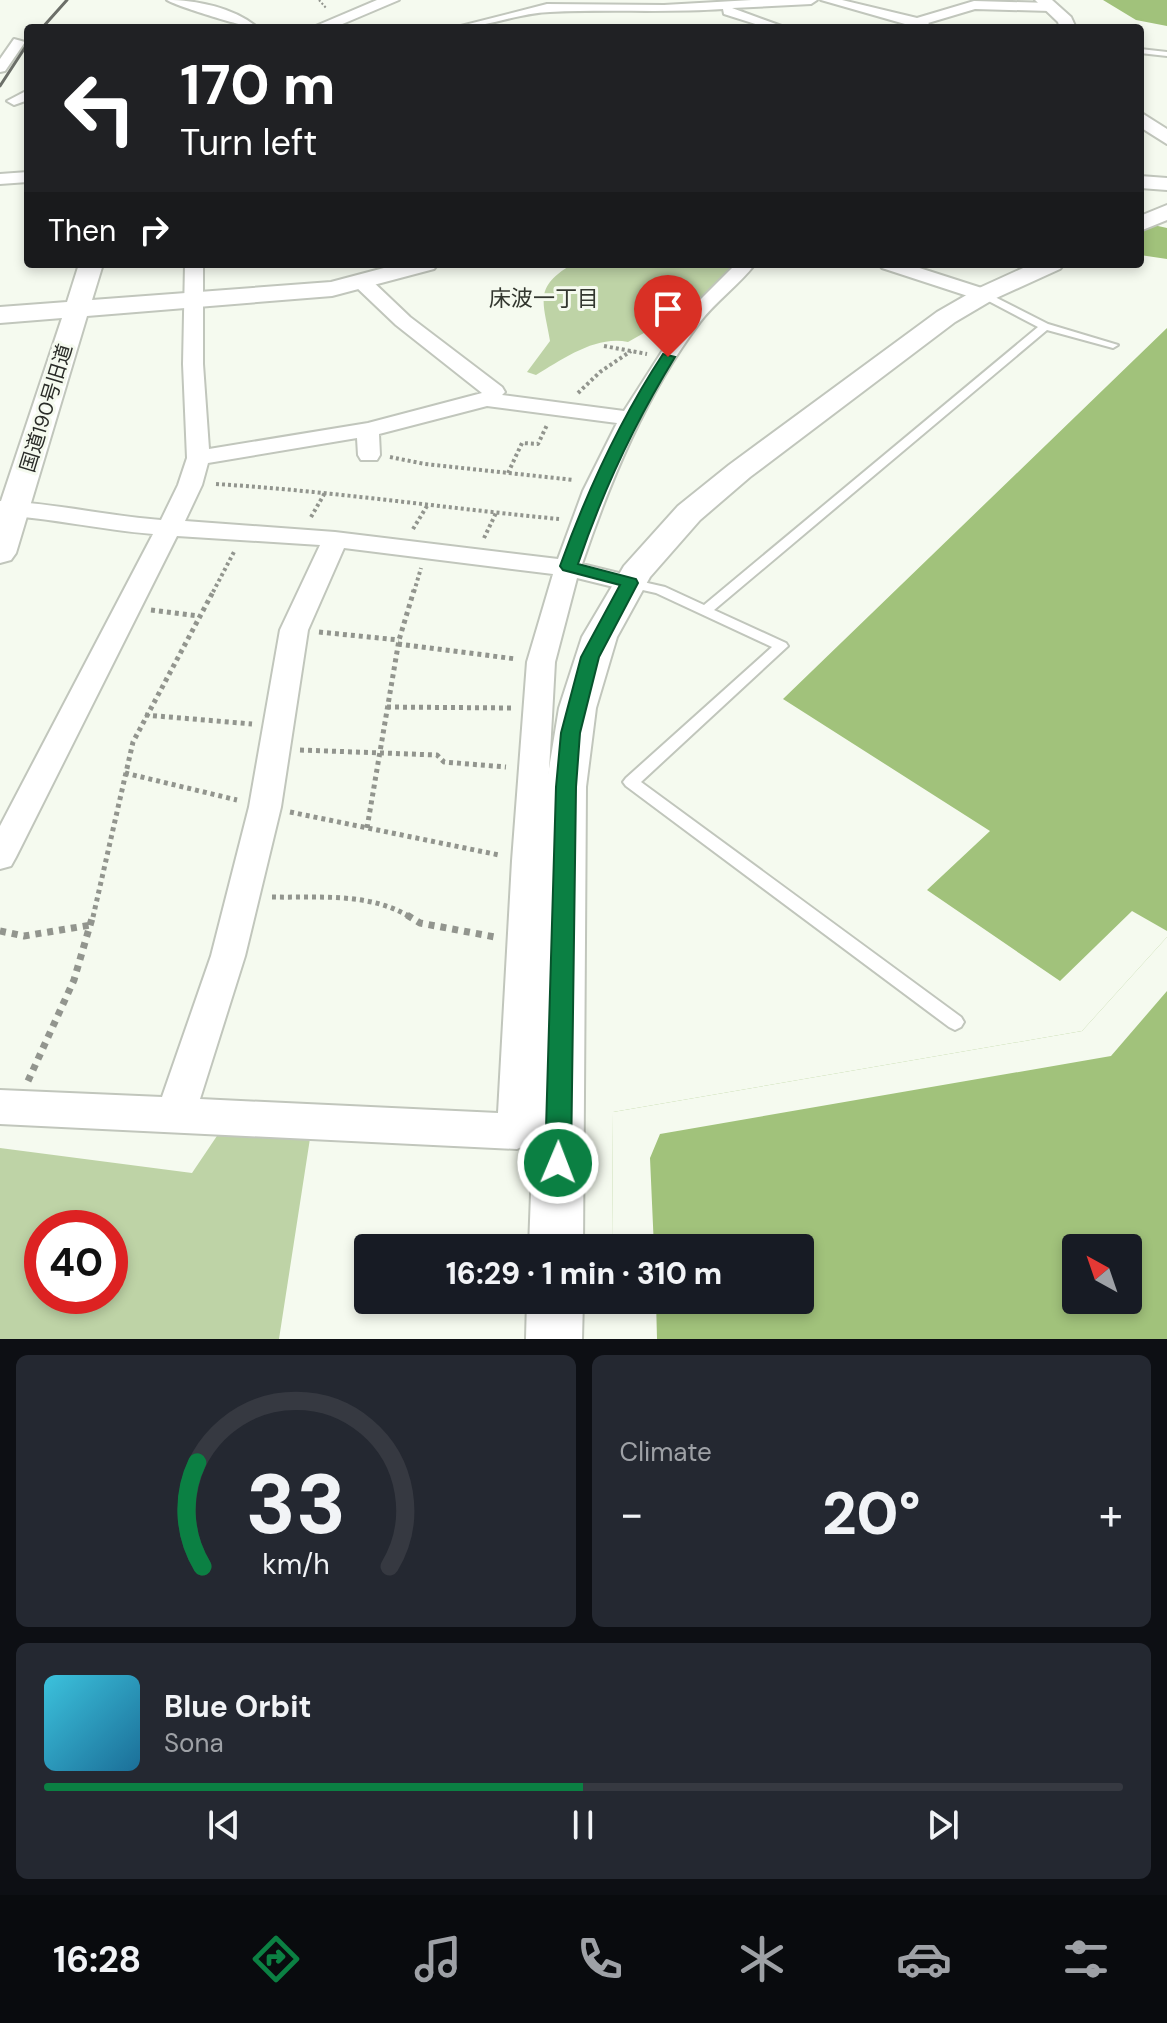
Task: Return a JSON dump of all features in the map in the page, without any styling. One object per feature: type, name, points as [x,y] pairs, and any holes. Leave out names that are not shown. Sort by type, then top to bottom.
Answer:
[{"type":"street","points":[[173,0],[222,13],[244,24]]},
{"type":"street","points":[[335,24],[391,0]]},
{"type":"street","points":[[744,0],[764,3]]},
{"type":"street","points":[[477,24],[546,9],[627,10],[811,0]]},
{"type":"street","points":[[827,0],[919,24]]},
{"type":"street","points":[[926,24],[974,5],[1046,3],[1066,24]]},
{"type":"street","points":[[716,6],[769,24]]},
{"type":"street","points":[[627,10],[630,24]]},
{"type":"street","points":[[0,68],[19,42]]},
{"type":"street","points":[[1144,121],[1167,138]]},
{"type":"street","points":[[1,181],[24,178]]},
{"type":"street","points":[[1144,182],[1167,184]]},
{"type":"street","name":"国道190号旧道","points":[[0,553],[7,508],[90,268]]},
{"type":"street","points":[[0,857],[190,485],[198,458],[194,268]]},
{"type":"street","points":[[8,1107],[517,1131],[528,861],[541,662],[584,521],[630,418],[693,318],[742,268]]},
{"type":"street","points":[[900,268],[984,295]]},
{"type":"street","points":[[556,1234],[566,787],[570,733],[590,657],[630,583],[688,513],[934,327],[984,295],[1043,268]]},
{"type":"street","points":[[0,315],[332,289],[362,282],[390,269]]},
{"type":"street","points":[[362,282],[403,321],[494,392],[487,400]]},
{"type":"street","points":[[198,458],[368,430],[487,400],[630,418]]},
{"type":"street","points":[[368,430],[369,455]]},
{"type":"street","points":[[7,508],[61,513],[107,523],[246,530],[428,549],[568,566],[630,583]]},
{"type":"street","points":[[176,1114],[228,956],[265,807],[294,630],[335,539]]},
{"type":"street","points":[[554,1339],[555,1314]]},
{"type":"lane","points":[[1144,51],[1167,54]]},
{"type":"lane","points":[[984,295],[1045,326],[1113,345]]},
{"type":"lane","points":[[705,611],[1045,326]]},
{"type":"lane","points":[[630,583],[660,590],[781,646],[631,782],[955,1022]]},
{"type":"path","points":[[604,346],[668,357]]},
{"type":"path","points":[[369,455],[599,483]]},
{"type":"path","points":[[190,485],[202,483],[326,491],[427,506],[584,521]]},
{"type":"path","points":[[300,536],[326,491]]},
{"type":"path","points":[[8,1107],[74,980],[91,925],[133,742],[246,530]]},
{"type":"path","points":[[367,828],[398,642],[409,600],[428,549]]},
{"type":"path","points":[[126,607],[198,616]]},
{"type":"path","points":[[294,630],[541,662]]},
{"type":"path","points":[[387,707],[538,709]]},
{"type":"path","points":[[145,715],[379,754],[437,755],[444,762],[534,768]]},
{"type":"path","points":[[125,773],[265,807],[528,861]]},
{"type":"path","points":[[243,896],[362,899],[390,905],[420,923],[526,942]]},
{"type":"path","points":[[0,931],[24,936],[91,925]]},
{"type":"shaded area","points":[[1103,0],[1167,0],[1167,26],[1136,20]]},
{"type":"shaded area","points":[[1144,223],[1167,228],[1167,259],[1144,256]]},
{"type":"shaded area","points":[[566,268],[738,268],[687,316],[674,316],[628,342],[592,345],[536,375],[527,372],[550,341],[544,306],[546,288]]},
{"type":"shaded area","points":[[1167,328],[1167,931],[1132,911],[1060,981],[927,890],[990,831],[783,699]]},
{"type":"shaded area","points":[[1167,937],[1167,1339],[611,1339],[611,1314],[814,1314],[814,1234],[612,1234],[613,1112],[1082,1031]]},
{"type":"shaded area","points":[[225,1124],[311,1132],[279,1339],[0,1339],[0,1148],[192,1173]]},
{"type":"pier","points":[[1167,937],[1167,991],[1111,1056],[660,1134],[650,1158],[653,1234],[612,1234],[613,1112],[1082,1031]]},
{"type":"pier","points":[[611,1314],[656,1314],[657,1339],[611,1339]]},
{"type":"railway","points":[[46,24],[67,0]]},
{"type":"railway","points":[[0,86],[24,49]]},
{"type":"district","name":"床波一丁目","points":[[544,298]]},
{"type":"route","points":[[558,1163],[566,787],[570,733],[590,657],[614,607],[630,583],[568,566],[595,491],[630,418],[668,357]]}]
